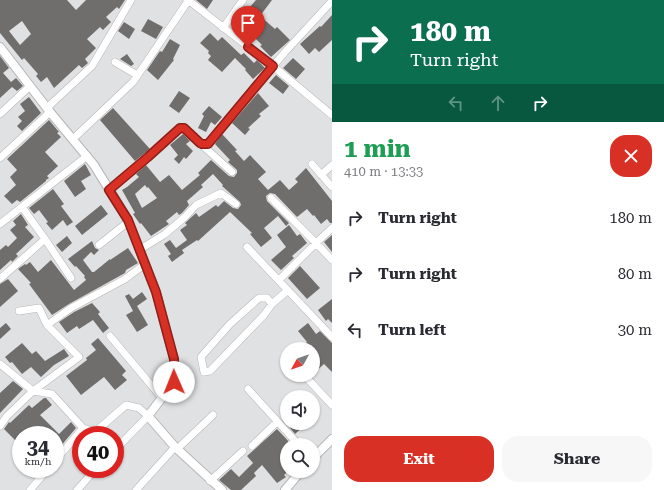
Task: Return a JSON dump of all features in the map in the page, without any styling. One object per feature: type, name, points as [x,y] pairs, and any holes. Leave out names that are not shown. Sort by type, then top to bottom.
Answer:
[{"type":"street","points":[[50,112],[48,108],[50,105],[92,66],[131,0]]},
{"type":"street","points":[[73,139],[133,82],[188,0],[273,66],[332,115]]},
{"type":"street","points":[[223,28],[243,0]]},
{"type":"street","points":[[202,144],[208,144],[273,66],[332,1]]},
{"type":"street","points":[[0,47],[50,112],[94,165],[128,222],[156,292],[174,359],[174,382],[148,416],[124,441]]},
{"type":"street","points":[[115,62],[137,75]]},
{"type":"street","points":[[0,114],[30,86]]},
{"type":"street","points":[[0,158],[50,112]]},
{"type":"street","points":[[109,190],[180,128],[184,128],[232,172]]},
{"type":"street","points":[[0,224],[87,156]]},
{"type":"street","points":[[312,164],[332,187]]},
{"type":"street","points":[[321,175],[332,165]]},
{"type":"street","points":[[140,250],[180,221],[196,205],[216,195],[221,193],[236,204]]},
{"type":"street","points":[[271,198],[332,260]]},
{"type":"street","points":[[22,207],[71,278]]},
{"type":"street","points":[[99,245],[128,222]]},
{"type":"street","points":[[279,280],[332,228]]},
{"type":"street","points":[[0,279],[45,239]]},
{"type":"street","points":[[247,247],[332,336]]},
{"type":"street","points":[[47,325],[71,308],[125,279],[145,264]]},
{"type":"street","points":[[272,304],[267,298],[259,298],[230,324],[201,357],[204,372],[210,371],[264,315],[272,304],[288,290]]},
{"type":"street","points":[[0,426],[7,416],[33,391],[79,357],[47,325],[38,308],[19,311]]},
{"type":"street","points":[[110,336],[162,398]]},
{"type":"street","points":[[0,364],[33,391],[52,394],[81,426]]},
{"type":"street","points":[[311,382],[332,405]]},
{"type":"street","points":[[248,388],[292,438]]},
{"type":"street","points":[[102,426],[126,405],[139,408],[176,448],[210,481],[222,490]]},
{"type":"street","points":[[136,490],[176,448],[213,415]]},
{"type":"street","points":[[252,446],[277,422]]},
{"type":"street","points":[[320,451],[332,439]]},
{"type":"street","points":[[64,450],[72,441]]},
{"type":"street","points":[[210,481],[243,451]]},
{"type":"street","points":[[30,490],[40,478]]},
{"type":"street","points":[[77,490],[88,478]]},
{"type":"street","points":[[285,490],[295,478]]},
{"type":"building","points":[[0,0],[67,0],[76,10],[86,0],[125,0],[119,9],[117,7],[106,17],[111,22],[103,30],[100,27],[87,39],[96,48],[85,59],[88,63],[82,68],[79,65],[54,88],[47,77],[41,82],[36,76],[38,74],[24,58],[22,60],[0,33]],"holes":[[[22,21],[31,34],[20,45],[9,31]]]},
{"type":"building","points":[[196,0],[213,0],[207,9]]},
{"type":"building","points":[[256,0],[272,0],[260,16],[275,29],[277,27],[290,40],[271,57],[260,46],[262,45],[255,38],[261,31],[243,15]]},
{"type":"building","points":[[332,15],[332,40],[319,52],[315,48],[309,54],[300,44],[320,26],[321,27]]},
{"type":"building","points":[[148,19],[163,27],[156,39],[141,31]]},
{"type":"building","points":[[124,22],[135,29],[129,39],[118,31]]},
{"type":"building","points":[[210,33],[218,41],[222,37],[241,55],[244,53],[254,63],[257,60],[265,68],[253,79],[235,58],[222,72],[208,60],[211,56],[208,53],[209,51],[200,43]]},
{"type":"building","points":[[170,39],[180,45],[173,59],[174,60],[158,80],[147,70],[160,51],[162,52]]},
{"type":"building","points":[[127,54],[134,64],[131,66],[120,59]]},
{"type":"building","points":[[0,56],[9,68],[3,73],[11,82],[16,78],[23,86],[17,91],[12,87],[0,98]]},
{"type":"building","points":[[293,58],[305,69],[296,79],[283,68]]},
{"type":"building","points":[[276,75],[289,86],[283,94],[269,83]]},
{"type":"building","points":[[179,91],[190,98],[179,113],[169,106]]},
{"type":"building","points":[[258,93],[269,106],[259,114],[261,116],[248,128],[250,129],[245,135],[232,123]]},
{"type":"building","points":[[29,97],[41,113],[22,131],[17,126],[22,121],[18,117],[25,111],[20,104]]},
{"type":"building","points":[[209,106],[222,117],[215,125],[211,122],[206,132],[198,128],[204,116],[202,114]]},
{"type":"building","points":[[113,108],[150,149],[135,161],[100,120]]},
{"type":"building","points":[[49,120],[59,132],[57,133],[61,137],[45,152],[58,166],[47,176],[49,178],[46,181],[20,202],[17,200],[12,204],[4,196],[16,185],[10,177],[17,170],[7,159]]},
{"type":"building","points":[[183,134],[190,141],[186,144],[193,151],[186,159],[184,157],[179,164],[174,159],[178,155],[170,145]]},
{"type":"building","points":[[222,134],[237,150],[235,151],[244,161],[250,155],[266,172],[258,179],[268,190],[280,180],[289,190],[298,182],[295,179],[306,168],[332,201],[332,223],[330,223],[327,219],[321,224],[307,209],[297,217],[275,194],[270,193],[266,196],[267,201],[289,223],[286,226],[278,216],[264,228],[272,238],[261,247],[250,234],[252,233],[230,212],[198,241],[197,240],[182,250],[184,253],[172,262],[168,256],[171,254],[164,244],[170,240],[176,248],[187,240],[180,230],[187,225],[185,223],[196,213],[199,217],[216,205],[218,207],[224,201],[233,208],[238,209],[241,205],[240,202],[222,186],[223,185],[213,174],[201,185],[203,187],[187,201],[189,205],[182,213],[179,215],[177,212],[166,221],[169,224],[151,236],[133,214],[135,213],[122,190],[139,177],[136,174],[146,165],[160,182],[169,175],[182,190],[200,175],[198,173],[211,160],[229,176],[234,177],[237,170],[228,162],[230,160],[215,144]],"holes":[[[145,185],[147,188],[148,187],[157,198],[142,208],[135,194]]]},
{"type":"building","points":[[85,164],[91,175],[81,181],[86,189],[75,197],[64,181]]},
{"type":"building","points":[[53,189],[64,204],[61,206],[73,222],[67,226],[63,220],[52,230],[46,223],[48,222],[39,210],[34,214],[29,208]]},
{"type":"building","points":[[101,205],[108,214],[82,235],[75,226]]},
{"type":"building","points":[[21,214],[28,225],[25,227],[34,237],[16,254],[18,256],[12,262],[11,260],[0,270],[0,250],[6,245],[8,247],[17,238],[10,230],[16,225],[13,221]]},
{"type":"building","points":[[289,225],[297,236],[300,234],[307,243],[292,256],[294,258],[281,270],[271,260],[286,247],[277,235]]},
{"type":"building","points":[[332,235],[332,252],[324,242]]},
{"type":"building","points":[[67,236],[72,243],[62,252],[56,245]]},
{"type":"building","points":[[92,241],[95,248],[99,250],[94,255],[91,252],[83,260],[92,272],[128,248],[138,263],[126,270],[125,273],[52,315],[29,284],[31,283],[18,269],[30,262],[38,272],[51,260],[74,290],[86,280],[84,277],[85,276],[68,259]]},
{"type":"building","points":[[300,266],[320,288],[307,299],[288,278]]},
{"type":"building","points":[[8,279],[18,291],[0,307],[0,284]]},
{"type":"building","points":[[142,292],[147,299],[137,306],[148,325],[137,332],[126,315],[133,311],[125,296],[129,294],[133,299]]},
{"type":"building","points":[[332,299],[332,323],[328,319],[326,321],[318,310]]},
{"type":"building","points":[[92,303],[100,312],[98,314],[109,328],[103,333],[93,320],[79,329],[77,326],[67,333],[59,322]]},
{"type":"building","points":[[6,323],[11,329],[0,339],[0,328]]},
{"type":"building","points":[[308,323],[316,334],[320,331],[332,343],[332,372],[324,364],[320,368],[320,342],[307,342],[298,331]]},
{"type":"building","points":[[98,338],[126,371],[122,375],[127,380],[115,390],[104,377],[81,395],[66,376],[87,360],[86,358],[96,350],[91,344]]},
{"type":"building","points":[[22,343],[32,354],[36,351],[45,361],[64,349],[69,356],[54,365],[41,377],[31,367],[22,374],[12,362],[10,363],[5,357]]},
{"type":"building","points":[[13,381],[23,389],[0,413],[0,393]]},
{"type":"building","points":[[46,398],[52,405],[40,415],[51,426],[12,426],[12,437],[4,429],[9,422],[10,423],[29,405],[32,408]]},
{"type":"building","points":[[71,422],[74,426],[72,426],[72,433],[64,442],[64,429]]},
{"type":"building","points":[[277,429],[285,438],[280,438],[280,478],[284,478],[277,483],[262,465],[254,473],[256,476],[241,490],[231,490],[219,480],[231,469],[239,477],[253,463],[247,456]]},
{"type":"building","points":[[292,430],[299,430],[295,434]]},
{"type":"route","points":[[174,382],[174,359],[156,292],[128,220],[109,190],[180,128],[184,128],[200,143],[208,144],[273,66],[248,47]]}]
